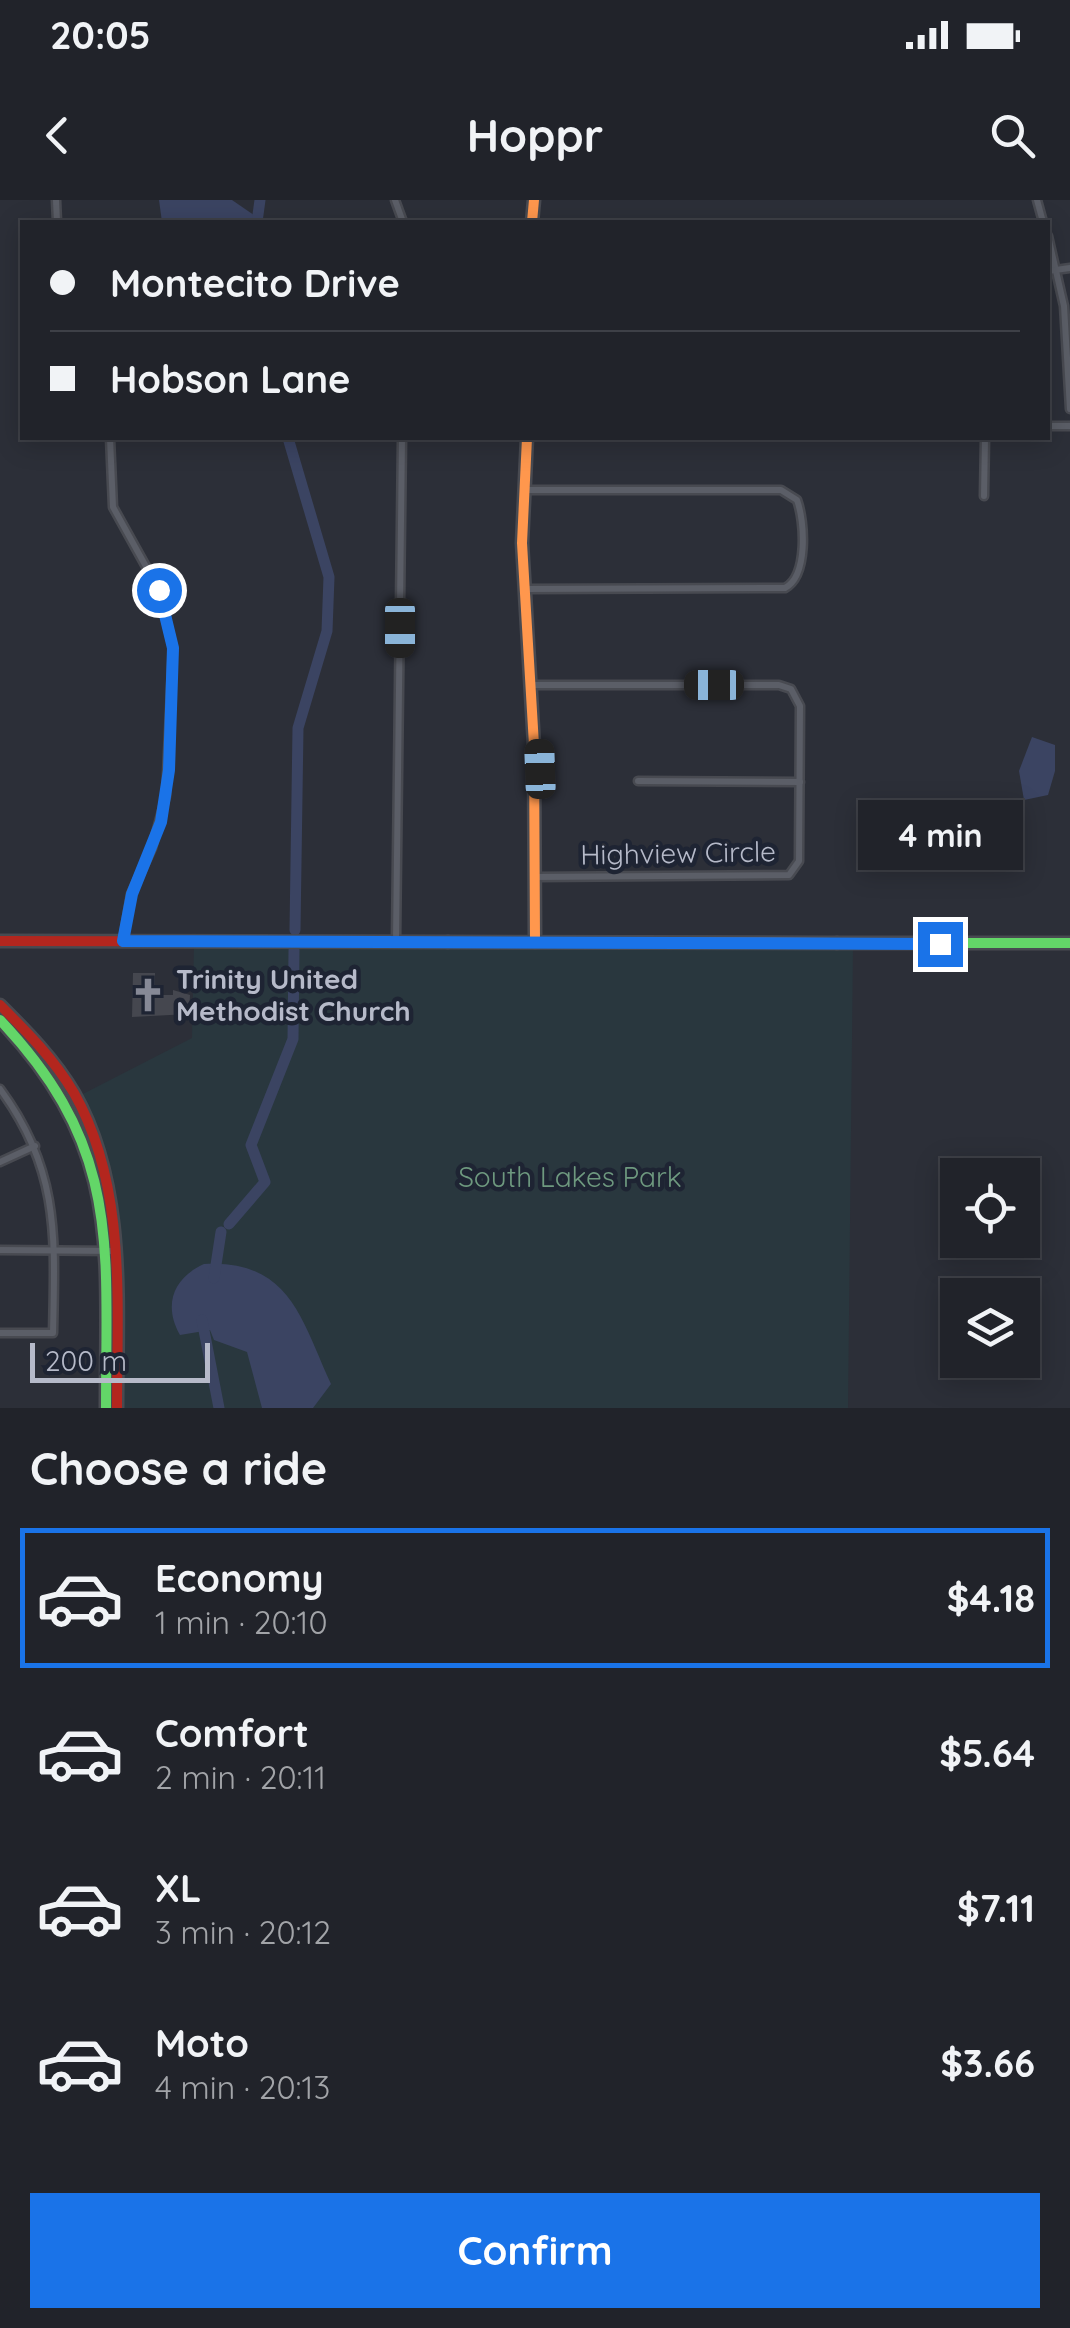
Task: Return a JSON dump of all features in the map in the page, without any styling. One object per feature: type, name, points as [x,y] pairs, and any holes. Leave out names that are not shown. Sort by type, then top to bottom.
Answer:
[{"type":"street","points":[[1070,268],[1052,271],[1064,306],[1070,409]]},
{"type":"street","points":[[110,440],[108,475],[113,507],[159,590],[173,648],[166,796],[152,848],[132,894],[123,941]]},
{"type":"street","points":[[396,941],[402,440]]},
{"type":"street","points":[[527,440],[522,490],[534,685],[537,942]]},
{"type":"street","points":[[984,496],[985,440]]},
{"type":"street","points":[[522,490],[781,490],[797,500],[800,511],[800,570],[796,582],[786,588],[528,589]]},
{"type":"street","name":"Highview Circle","points":[[534,685],[785,686],[796,694],[800,706],[799,861],[789,875],[538,877]]},
{"type":"street","points":[[638,781],[800,782]]},
{"type":"street","points":[[0,941],[1070,943]]},
{"type":"street","points":[[0,1005],[50,1055],[86,1115],[111,1192],[117,1408]]},
{"type":"street","points":[[0,1020],[39,1062],[69,1108],[98,1182],[112,1250],[106,1408]]},
{"type":"street","points":[[0,1089],[34,1146],[53,1204],[55,1250],[53,1334],[0,1333]]},
{"type":"street","points":[[0,1162],[34,1146]]},
{"type":"street","points":[[0,1250],[112,1250]]},
{"type":"green space","name":"South Lakes Park","points":[[194,943],[853,947],[848,1408],[118,1408],[111,1192],[77,1097],[192,1038]]},
{"type":"water","points":[[159,200],[232,200],[261,220],[162,220]]},
{"type":"water","points":[[1032,737],[1055,745],[1055,771],[1048,795],[1024,800],[1019,771]]},
{"type":"water","points":[[204,1264],[233,1265],[256,1272],[275,1283],[289,1299],[331,1384],[313,1408],[262,1408],[247,1352],[214,1340],[210,1330],[180,1335],[172,1313],[174,1294],[185,1277]]},
{"type":"building","name":"Trinity United Methodist Church","points":[[133,973],[155,973],[155,995],[173,995],[173,990],[190,995],[189,1014],[132,1017]]},
{"type":"waterway","points":[[257,220],[260,200]]},
{"type":"waterway","points":[[289,440],[329,577],[327,631],[298,728],[295,930]]},
{"type":"waterway","points":[[229,1224],[265,1182],[251,1145],[293,1039],[294,950]]},
{"type":"waterway","points":[[214,1278],[221,1232]]},
{"type":"waterway","points":[[202,1320],[219,1408]]},
{"type":"traffic: fast","points":[[837,943],[1070,943]]},
{"type":"traffic: fast","points":[[0,1020],[39,1067],[68,1111],[87,1156],[104,1246],[106,1408]]},
{"type":"traffic: slow","points":[[532,220],[534,200]]},
{"type":"traffic: slow","points":[[527,440],[522,543],[534,745],[535,942]]},
{"type":"traffic: slow","points":[[448,942],[837,943]]},
{"type":"traffic: jam","points":[[0,941],[448,942]]},
{"type":"traffic: jam","points":[[0,1005],[40,1046],[74,1093],[103,1167],[115,1246],[117,1408]]},
{"type":"place","name":"Trinity United Methodist Church","points":[[148,995]]},
{"type":"route","points":[[159,590],[173,648],[169,770],[161,822],[132,894],[123,941],[940,944]]}]
